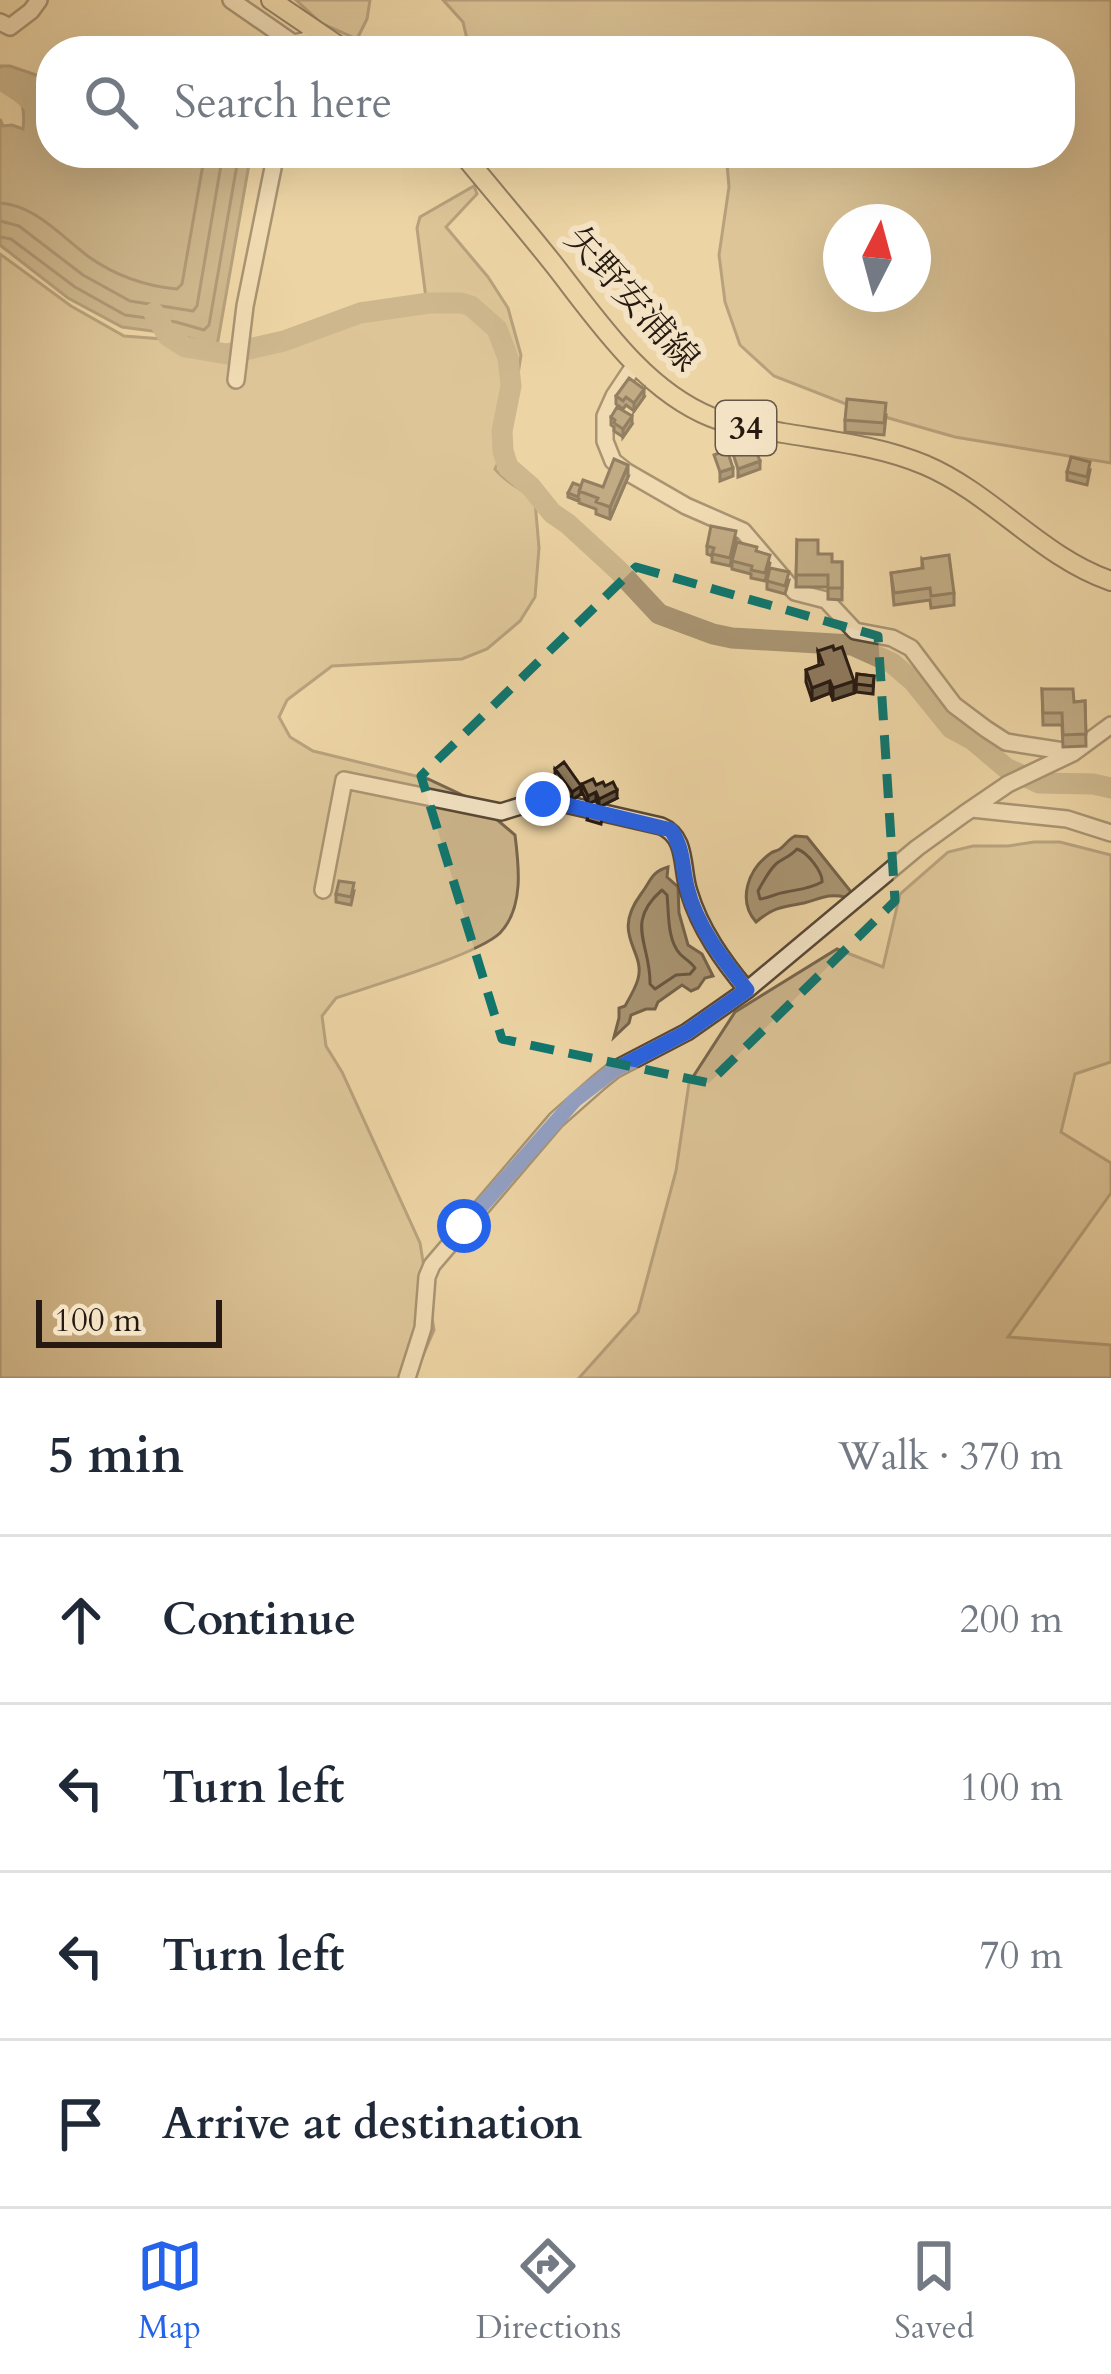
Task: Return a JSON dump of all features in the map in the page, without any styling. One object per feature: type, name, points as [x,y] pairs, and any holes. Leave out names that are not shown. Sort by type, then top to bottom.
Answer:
[{"type":"main road","points":[[271,0],[321,36]]},
{"type":"main road","name":"矢野安浦線","points":[[474,168],[636,363],[687,406],[745,428],[878,449],[928,466],[981,497],[1086,572],[1111,581]]},
{"type":"street","points":[[0,22],[10,27],[39,0]]},
{"type":"street","points":[[231,0],[278,36]]},
{"type":"street","points":[[312,36],[316,33]]},
{"type":"street","points":[[236,380],[245,306],[273,168]]},
{"type":"street","points":[[636,363],[605,416],[604,441],[613,460],[686,506],[743,531],[795,592],[826,600],[855,631],[892,638],[911,648],[953,705],[1006,742],[1073,753]]},
{"type":"street","points":[[407,1378],[423,1328],[432,1265],[575,1100],[614,1070],[687,1032],[747,990],[917,848],[972,809],[1008,784],[1073,753],[1111,725]]},
{"type":"street","points":[[323,890],[344,780],[500,812],[543,799],[661,826],[671,830],[679,842],[696,912],[722,959],[747,990]]},
{"type":"street","points":[[972,809],[1067,819],[1111,833]]},
{"type":"highlighted area","points":[[636,567],[878,636],[895,901],[709,1083],[502,1039],[421,776]]},
{"type":"shaded area","points":[[296,0],[370,0],[358,36],[321,23]]},
{"type":"shaded area","points":[[443,0],[1111,0],[1111,463],[955,437],[864,411],[774,376],[740,345],[725,302],[719,255],[727,168],[1075,168],[1075,36],[467,36],[463,22]]},
{"type":"shaded area","points":[[474,186],[477,194],[446,227],[508,308],[521,355],[507,444],[495,469],[535,501],[539,548],[535,597],[520,621],[487,649],[462,659],[332,666],[287,700],[279,717],[290,737],[313,751],[428,779],[475,801],[515,835],[516,899],[500,933],[447,960],[336,998],[322,1016],[326,1046],[420,1243],[434,1330],[413,1378],[0,1378],[0,254],[71,306],[124,336],[163,339],[220,357],[254,354],[385,312],[427,306],[417,228],[420,217]]},
{"type":"shaded area","points":[[1060,842],[1111,855],[1111,1062],[1075,1074],[1061,1132],[1111,1163],[1111,1193],[1008,1337],[1111,1345],[1111,1378],[579,1378],[638,1312],[676,1171],[689,1083],[735,1012],[837,949],[883,967],[900,894],[948,852]]},
{"type":"water","points":[[0,66],[10,66],[36,75],[36,168],[248,168],[217,346],[122,327],[68,298],[0,245],[0,119],[3,126],[23,129],[24,120],[20,98]]},
{"type":"water","points":[[795,836],[807,837],[852,893],[778,908],[756,922],[746,895],[751,876],[763,860]]},
{"type":"water","points":[[668,867],[667,877],[678,887],[688,945],[702,954],[713,976],[691,991],[682,985],[655,1009],[631,1015],[614,1037],[619,1008],[625,1006],[638,979],[629,932],[632,909],[652,878]]},
{"type":"building","points":[[629,378],[644,389],[634,403],[616,396]]},
{"type":"building","points":[[847,399],[886,403],[884,423],[845,420]]},
{"type":"building","points":[[617,407],[632,416],[623,429],[611,417]]},
{"type":"building","points":[[753,443],[760,461],[738,469],[732,451]]},
{"type":"building","points":[[727,450],[733,468],[720,472],[714,455]]},
{"type":"building","points":[[1071,457],[1090,462],[1087,477],[1067,472]]},
{"type":"building","points":[[614,459],[628,465],[610,507],[579,491],[583,480],[603,487]]},
{"type":"building","points":[[573,483],[581,486],[578,497],[568,493]]},
{"type":"building","points":[[711,526],[736,531],[730,558],[712,554],[714,548],[707,546]]},
{"type":"building","points":[[797,540],[818,540],[818,554],[832,554],[832,562],[842,562],[842,588],[828,588],[828,575],[796,575]]},
{"type":"building","points":[[737,542],[770,555],[765,573],[732,561]]},
{"type":"building","points":[[949,555],[954,593],[931,596],[930,588],[894,593],[891,573],[923,568],[922,559]]},
{"type":"building","points":[[770,568],[789,572],[785,586],[767,581]]},
{"type":"building","points":[[833,646],[834,650],[842,647],[854,681],[833,688],[830,681],[812,688],[806,670],[823,664],[818,651]]},
{"type":"building","points":[[857,674],[874,676],[873,686],[856,684]]},
{"type":"building","points":[[1042,689],[1073,689],[1074,702],[1085,701],[1086,734],[1063,735],[1062,713],[1043,713]]},
{"type":"building","points":[[564,762],[581,786],[572,792],[555,769]]},
{"type":"building","points":[[593,779],[596,785],[613,782],[617,790],[599,799],[596,792],[588,796],[582,784]]},
{"type":"building","points":[[590,810],[603,813],[601,824],[587,820]]},
{"type":"building","points":[[339,881],[354,883],[351,897],[336,894]]},
{"type":"waterway","points":[[0,79],[36,105]]},
{"type":"waterway","points":[[154,313],[168,336],[185,347],[227,354],[284,341],[360,313],[429,303],[471,306],[497,329],[508,358],[511,386],[502,431],[508,467],[659,614],[732,638],[852,645],[892,663],[951,728],[1006,768],[1039,783],[1111,788]]},
{"type":"route","points":[[464,1226],[575,1100],[614,1070],[687,1032],[747,990],[722,959],[696,912],[679,842],[671,830],[543,799]]}]
